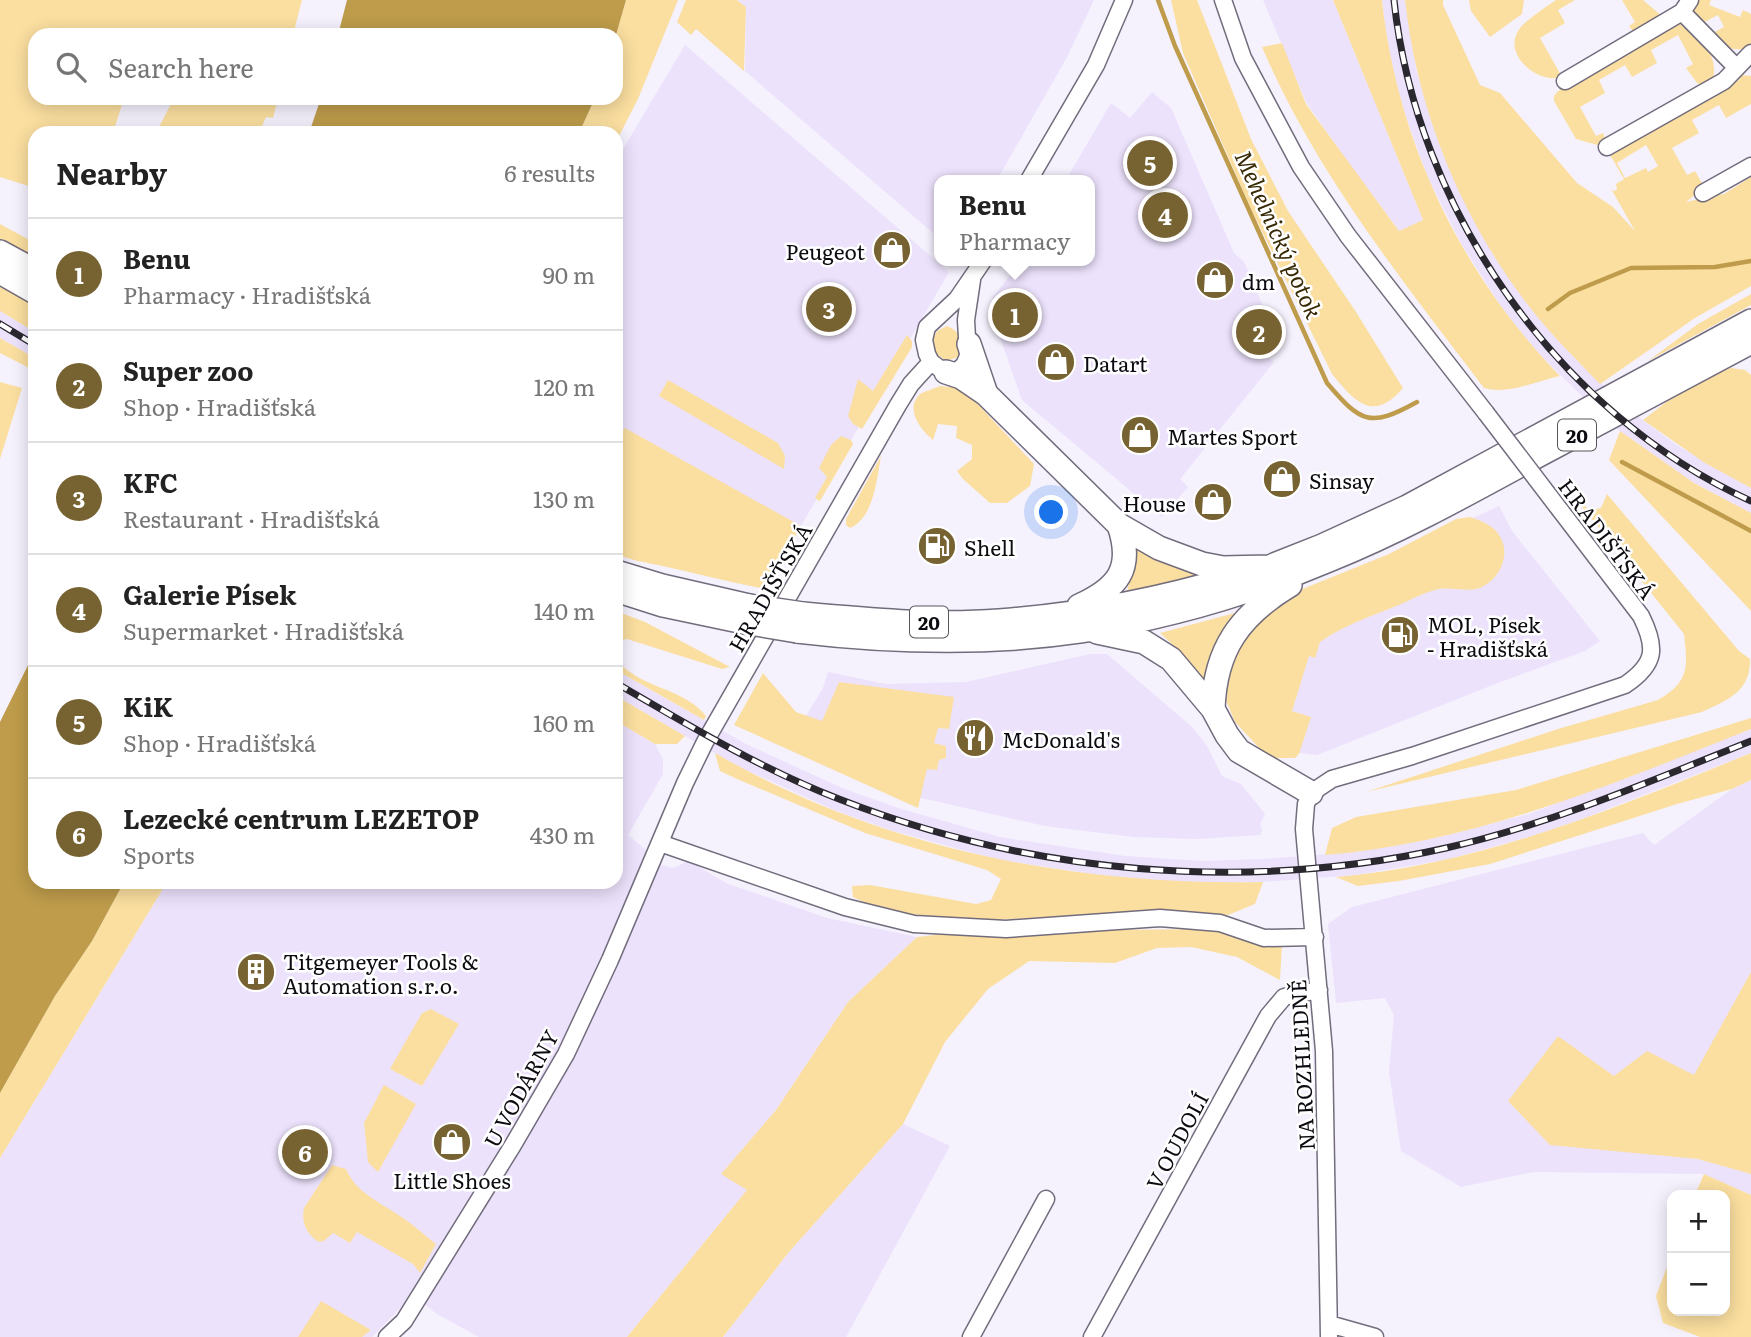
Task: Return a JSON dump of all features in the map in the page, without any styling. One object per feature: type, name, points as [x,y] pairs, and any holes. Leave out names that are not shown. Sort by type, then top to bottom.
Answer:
[{"type":"highway","points":[[0,253],[28,267]]},
{"type":"highway","points":[[0,272],[28,288]]},
{"type":"highway","name":"20","points":[[623,592],[663,605],[800,622],[999,621],[1055,615],[1177,594],[1268,567],[1322,546],[1407,507],[1751,321]]},
{"type":"highway","points":[[968,339],[986,394]]},
{"type":"highway","name":"20","points":[[800,622],[848,637],[989,639],[1080,631],[1180,610],[1269,583],[1330,560],[1440,509],[1751,341]]},
{"type":"highway","points":[[939,367],[986,394],[1119,525],[1159,548],[1202,564],[1240,569],[1268,567]]},
{"type":"highway","points":[[1055,615],[1094,599],[1110,589],[1119,579],[1126,557],[1125,541],[1119,525]]},
{"type":"highway","points":[[1213,709],[1215,684],[1222,659],[1242,623],[1273,595],[1330,560]]},
{"type":"highway","name":"20","points":[[623,574],[746,614]]},
{"type":"highway","points":[[1080,631],[1116,635],[1157,648],[1171,659],[1213,709],[1239,751],[1311,793]]},
{"type":"street","points":[[1032,175],[1106,45],[1124,0]]},
{"type":"street","name":"HRADIŠŤSKÁ","points":[[1223,0],[1243,58],[1301,167],[1348,236],[1641,617],[1650,634],[1652,647],[1651,659],[1645,670],[1625,685],[1412,756],[1332,779],[1311,793]]},
{"type":"street","points":[[1565,81],[1686,6],[1736,67]]},
{"type":"street","points":[[1607,146],[1724,81],[1751,52]]},
{"type":"street","points":[[1703,193],[1751,166]]},
{"type":"street","name":"HRADIŠŤSKÁ","points":[[939,367],[926,349],[925,335],[929,324],[940,316],[972,280],[980,266]]},
{"type":"street","name":"HRADIŠŤSKÁ","points":[[660,843],[699,755],[911,384],[939,367],[957,370],[964,365],[968,339],[967,307],[972,280]]},
{"type":"street","points":[[940,316],[954,318],[968,339]]},
{"type":"street","name":"NA ROZHLEDNĚ","points":[[1311,793],[1306,804],[1304,829],[1319,990],[1326,1122],[1329,1331]]},
{"type":"street","points":[[660,843],[845,907],[914,924],[1006,929],[1160,918],[1220,923],[1264,938],[1315,937]]},
{"type":"street","name":"U VODÁRNY","points":[[387,1337],[404,1321],[566,1054],[660,843]]},
{"type":"street","name":"V OUDOLÍ","points":[[1092,1337],[1268,1016],[1284,997],[1319,990]]},
{"type":"street","points":[[971,1337],[1046,1199]]},
{"type":"street","points":[[1329,1331],[1376,1337]]},
{"type":"shaded area","points":[[0,0],[302,0],[295,28],[28,28],[28,105],[122,105],[115,126],[28,126],[28,186],[0,177]]},
{"type":"shaded area","points":[[347,0],[626,0],[618,28],[340,28]]},
{"type":"shaded area","points":[[626,0],[678,0],[638,99],[623,128],[623,126],[582,126],[592,105],[623,105],[623,28],[618,28]]},
{"type":"shaded area","points":[[686,0],[737,0],[746,7],[744,71],[696,29],[691,35],[677,22]]},
{"type":"shaded area","points":[[738,0],[1094,0],[1067,57],[1000,175],[934,175],[934,234],[745,71],[746,7]]},
{"type":"shaded area","points":[[1171,0],[1197,0],[1251,139],[1288,211],[1403,388],[1382,405],[1365,405],[1349,393],[1332,374],[1250,207],[1183,53]]},
{"type":"shaded area","points":[[1263,0],[1333,0],[1423,220],[1400,232],[1342,154],[1306,102]]},
{"type":"shaded area","points":[[1333,0],[1382,0],[1402,104],[1440,203],[1464,249],[1493,294],[1560,376],[1512,389],[1484,388],[1362,224],[1308,138],[1262,47],[1282,43],[1306,104],[1399,231],[1423,220]]},
{"type":"shaded area","points":[[1382,0],[1405,0],[1416,69],[1437,137],[1482,234],[1525,300],[1560,343],[1628,409],[1675,444],[1751,488],[1751,513],[1694,483],[1613,426],[1543,358],[1506,314],[1462,245],[1428,178],[1394,75]]},
{"type":"shaded area","points":[[1405,0],[1443,0],[1480,85],[1500,93],[1577,183],[1613,207],[1635,231],[1610,187],[1613,191],[1617,190],[1616,184],[1624,179],[1609,153],[1739,80],[1742,75],[1751,76],[1751,104],[1726,118],[1719,105],[1692,120],[1699,133],[1672,148],[1687,175],[1695,171],[1702,183],[1702,189],[1686,202],[1724,194],[1751,177],[1751,286],[1695,318],[1600,384],[1533,312],[1501,268],[1480,232],[1461,196],[1431,120],[1411,40]],"holes":[[[1646,145],[1658,166],[1648,172],[1646,168],[1625,178],[1617,163]]]},
{"type":"shaded area","points":[[1469,0],[1524,0],[1522,14],[1490,37],[1471,11]]},
{"type":"shaded area","points":[[1556,0],[1575,0],[1558,10],[1565,23],[1540,38],[1562,77],[1552,78],[1532,71],[1524,64],[1518,56],[1515,37],[1523,25]]},
{"type":"shaded area","points":[[1622,0],[1643,0],[1663,17],[1634,32],[1629,26],[1635,22]]},
{"type":"shaded area","points":[[1696,0],[1711,0],[1709,5],[1740,17],[1743,10],[1751,14],[1751,47],[1733,49],[1720,42],[1711,34],[1724,27],[1718,15],[1701,24],[1692,10]]},
{"type":"shaded area","points":[[1676,24],[1686,25],[1708,50],[1714,65],[1712,82],[1704,86],[1697,83],[1686,68],[1693,64],[1678,35],[1651,50],[1657,63],[1632,77],[1625,65],[1599,80],[1605,93],[1580,107],[1596,136],[1603,133],[1605,139],[1601,146],[1576,139],[1554,101],[1558,91]]},
{"type":"shaded area","points":[[685,45],[934,259],[934,266],[942,266],[949,272],[766,586],[623,534],[623,149]]},
{"type":"shaded area","points":[[1152,92],[1171,108],[1234,253],[1244,262],[1279,343],[1268,357],[1274,362],[1180,479],[1188,487],[1162,517],[1022,400],[996,326],[1000,307],[992,298],[1018,266],[1095,266],[1095,175],[1069,175],[1111,103],[1130,118]]},
{"type":"shaded area","points":[[170,105],[276,105],[273,118],[266,117],[262,126],[160,126]]},
{"type":"shaded area","points":[[319,105],[592,105],[582,126],[311,126]]},
{"type":"shaded area","points":[[0,224],[28,239],[28,256],[0,242]]},
{"type":"shaded area","points":[[0,287],[28,301],[28,328],[0,311]]},
{"type":"shaded area","points":[[1751,294],[1751,305],[1648,361],[1698,324]]},
{"type":"shaded area","points":[[0,311],[28,328],[28,354],[0,338]]},
{"type":"shaded area","points":[[947,326],[958,335],[961,347],[958,357],[947,361],[937,355],[932,342],[937,331]]},
{"type":"shaded area","points":[[907,335],[912,341],[912,347],[862,429],[853,424],[848,416],[858,379],[873,391]]},
{"type":"shaded area","points":[[0,338],[28,354],[28,367],[0,353]]},
{"type":"shaded area","points":[[1731,368],[1745,370],[1751,375],[1751,488],[1705,463],[1643,420],[1687,386]]},
{"type":"shaded area","points":[[668,380],[778,443],[785,456],[784,469],[659,396]]},
{"type":"shaded area","points":[[0,382],[22,388],[0,459]]},
{"type":"shaded area","points":[[940,386],[958,388],[973,399],[1034,464],[1030,486],[1007,503],[990,503],[957,471],[972,459],[972,445],[956,438],[957,426],[938,424],[933,440],[916,419],[914,407],[919,395]]},
{"type":"shaded area","points":[[625,428],[801,526],[765,589],[623,556]]},
{"type":"shaded area","points":[[1620,431],[1694,483],[1751,513],[1751,611],[1609,460]]},
{"type":"shaded area","points":[[841,436],[851,440],[853,444],[820,501],[815,498],[827,477],[819,468],[831,445]]},
{"type":"shaded area","points":[[881,456],[869,507],[858,523],[850,528],[846,525],[846,519]]},
{"type":"shaded area","points":[[1607,494],[1739,651],[1750,659],[1742,687],[1728,699],[1702,712],[1366,792],[1558,729],[1658,700],[1676,687],[1686,665],[1684,634],[1580,504],[1592,510],[1601,508]]},
{"type":"shaded area","points":[[1499,506],[1512,531],[1600,641],[1585,651],[1317,755],[1285,751],[1299,598]]},
{"type":"shaded area","points":[[1470,517],[1489,525],[1500,536],[1504,552],[1496,576],[1477,589],[1439,589],[1424,594],[1348,626],[1320,642],[1315,658],[1309,656],[1292,711],[1311,717],[1299,754],[1295,758],[1275,758],[1262,751],[1235,722],[1225,698],[1224,679],[1245,632],[1295,592],[1389,554],[1456,519]]},
{"type":"shaded area","points":[[1133,540],[1215,573],[1126,594],[1131,577]]},
{"type":"shaded area","points":[[1235,613],[1222,630],[1214,648],[1208,689],[1183,654],[1160,633]]},
{"type":"shaded area","points":[[623,614],[645,622],[730,667],[722,669],[623,640]]},
{"type":"shaded area","points":[[1090,654],[1107,654],[1192,727],[1207,746],[1222,776],[1241,784],[1265,814],[1260,824],[1260,835],[1197,839],[1134,837],[1045,826],[917,797],[794,736],[823,688],[828,672],[886,684],[966,682]]},
{"type":"shaded area","points":[[28,665],[28,889],[120,889],[0,1093],[0,722]]},
{"type":"shaded area","points":[[623,666],[635,676],[697,706],[706,716],[704,720],[623,674]]},
{"type":"shaded area","points":[[763,673],[796,712],[822,721],[839,682],[954,697],[949,729],[938,728],[934,743],[946,746],[946,758],[939,760],[937,770],[927,769],[918,808],[734,725]]},
{"type":"shaded area","points":[[623,674],[746,744],[842,788],[898,808],[1000,837],[1125,856],[1203,861],[1354,852],[1444,836],[1529,814],[1751,729],[1751,753],[1535,835],[1449,859],[1356,875],[1263,882],[1203,883],[1123,879],[995,859],[890,830],[834,810],[735,765],[623,700]]},
{"type":"shaded area","points":[[623,700],[685,736],[677,744],[655,744],[623,725]]},
{"type":"shaded area","points":[[1751,718],[1751,729],[1542,808],[1435,838],[1325,855],[1332,828],[1356,817],[1516,790]]},
{"type":"shaded area","points":[[623,725],[655,744],[663,759],[663,774],[628,835],[648,852],[644,860],[673,868],[689,861],[726,883],[827,918],[917,937],[848,1002],[776,1110],[722,1173],[747,1190],[627,1337],[479,1337],[437,1314],[413,1295],[372,1337],[0,1337],[0,1158],[163,889],[623,889]]},
{"type":"shaded area","points":[[715,753],[778,786],[844,814],[912,837],[980,855],[1121,877],[1192,882],[1263,882],[1255,904],[1228,915],[1155,911],[993,920],[933,917],[881,910],[853,897],[852,886],[870,885],[976,904],[991,900],[1001,879],[987,870],[865,833],[737,779],[720,771]]},
{"type":"shaded area","points":[[1751,753],[1751,780],[1732,789],[1490,864],[1358,886],[1336,877],[1390,870],[1496,847],[1599,813]]},
{"type":"shaded area","points":[[1751,780],[1751,1195],[1704,1174],[1533,1172],[1461,1187],[1401,1151],[1389,1072],[1394,1015],[1385,998],[1336,1003],[1328,924],[1352,907],[1643,833],[1654,845],[1732,789]]},
{"type":"shaded area","points":[[120,889],[163,889],[0,1158],[0,1093],[55,996],[92,941]]},
{"type":"shaded area","points":[[1218,929],[1282,944],[1280,980],[1237,957],[1191,947],[1157,948],[1115,963],[1029,961],[988,989],[945,1042],[903,1124],[789,1252],[723,1337],[627,1337],[747,1190],[721,1174],[776,1110],[848,1002],[917,937],[973,931]]},
{"type":"shaded area","points":[[1751,972],[1751,1174],[1698,1159],[1550,1145],[1508,1101],[1558,1036],[1614,1076],[1647,1051],[1694,1075]]},
{"type":"shaded area","points":[[431,1009],[459,1024],[422,1086],[390,1069],[422,1013]]},
{"type":"shaded area","points":[[384,1085],[416,1104],[378,1172],[368,1162],[364,1123]]},
{"type":"shaded area","points":[[903,1124],[950,1146],[846,1337],[723,1337],[789,1252]]},
{"type":"shaded area","points":[[332,1165],[346,1169],[362,1191],[405,1219],[436,1244],[420,1273],[413,1264],[357,1232],[350,1243],[333,1233],[319,1242],[311,1235],[304,1223],[304,1208]]},
{"type":"shaded area","points":[[1704,1174],[1751,1195],[1751,1337],[1700,1337],[1663,1323],[1656,1296],[1667,1267],[1667,1316],[1730,1316],[1730,1190],[1697,1190]]},
{"type":"shaded area","points":[[321,1301],[371,1330],[362,1337],[298,1337]]},
{"type":"waterway","name":"Mehelnický potok","points":[[1158,0],[1175,46],[1327,383],[1349,407],[1367,417],[1388,416],[1417,402]]},
{"type":"waterway","name":"Mehelnický potok","points":[[1548,309],[1570,293],[1631,268],[1715,267],[1751,261]]},
{"type":"waterway","points":[[1622,462],[1751,531]]},
{"type":"railway","points":[[1394,0],[1408,78],[1432,154],[1466,227],[1508,296],[1559,359],[1617,415],[1681,463],[1751,501]]},
{"type":"railway","points":[[0,324],[28,341]]},
{"type":"railway","points":[[623,687],[753,760],[839,799],[912,824],[986,845],[1062,859],[1139,868],[1216,872],[1293,870],[1370,862],[1446,848],[1562,814],[1751,741]]},
{"type":"place","name":"KiK","points":[[1150,163]]},
{"type":"place","name":"Galerie Písek","points":[[1165,215]]},
{"type":"place","name":"Peugeot","points":[[892,250]]},
{"type":"place","name":"dm","points":[[1215,280]]},
{"type":"place","name":"KFC","points":[[829,309]]},
{"type":"place","name":"Benu","points":[[1015,315]]},
{"type":"place","name":"Super zoo","points":[[1259,332]]},
{"type":"place","name":"Datart","points":[[1056,362]]},
{"type":"place","name":"Martes Sport","points":[[1140,435]]},
{"type":"place","name":"Sinsay","points":[[1282,479]]},
{"type":"place","name":"House","points":[[1213,502]]},
{"type":"place","name":"Shell","points":[[937,546]]},
{"type":"place","name":"MOL, Písek - Hradišťská","points":[[1400,635]]},
{"type":"place","name":"McDonald's","points":[[975,738]]},
{"type":"place","name":"Titgemeyer Tools & Automation s.r.o.","points":[[256,972]]},
{"type":"place","name":"Little Shoes","points":[[452,1142]]},
{"type":"place","name":"Lezecké centrum LEZETOP","points":[[305,1152]]}]
